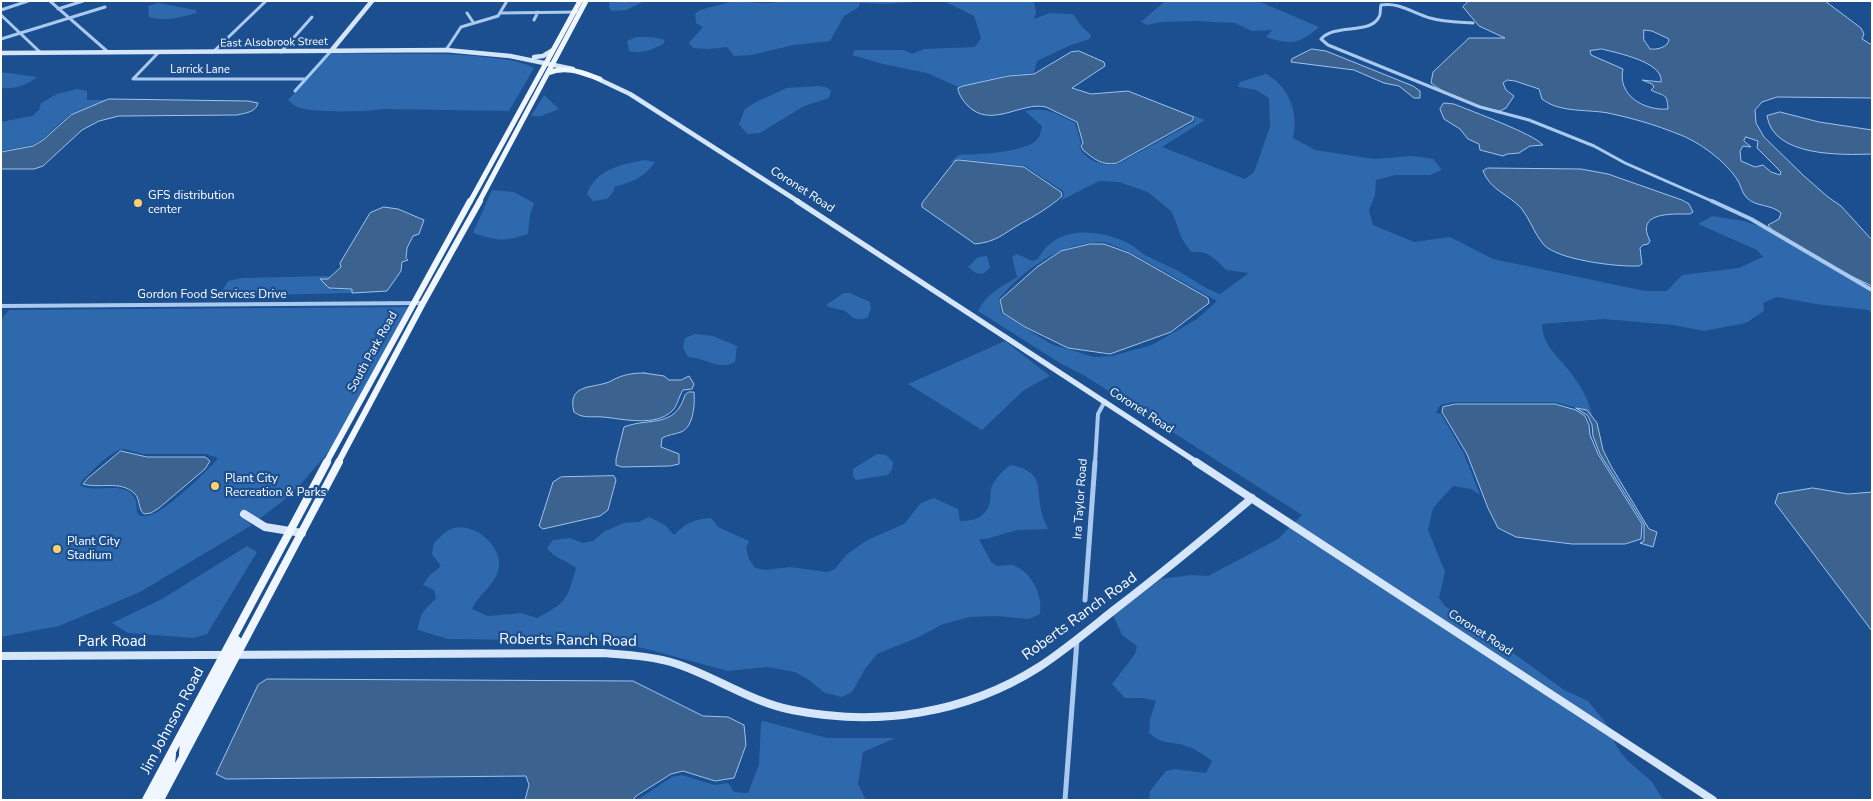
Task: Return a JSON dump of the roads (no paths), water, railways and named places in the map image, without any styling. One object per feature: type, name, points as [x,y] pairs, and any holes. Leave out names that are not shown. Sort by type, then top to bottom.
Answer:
[{"type":"main road","points":[[566,33],[577,13],[574,12],[580,1]]},
{"type":"main road","points":[[536,95],[536,90],[547,69],[546,62],[581,12],[586,1]]},
{"type":"main road","name":"South Park Road","points":[[230,655],[297,532],[344,452],[414,303],[544,72],[554,61],[551,60],[552,56],[566,33]]},
{"type":"main road","points":[[554,61],[585,71],[599,78]]},
{"type":"main road","name":"South Park Road","points":[[230,655],[267,584],[267,575],[297,532],[329,460],[423,303],[536,95],[546,62]]},
{"type":"main road","points":[[544,72],[564,69],[599,78]]},
{"type":"main road","points":[[423,303],[422,294],[427,280]]},
{"type":"main road","name":"Jim Johnson Road","points":[[146,800],[172,752],[230,655]]},
{"type":"main road","name":"Jim Johnson Road","points":[[160,800],[183,757],[230,655]]},
{"type":"main road","points":[[152,800],[171,764],[172,752]]},
{"type":"street","points":[[1,10],[28,1]]},
{"type":"street","points":[[50,1],[108,52]]},
{"type":"street","points":[[58,9],[83,1]]},
{"type":"street","points":[[212,53],[266,1]]},
{"type":"street","points":[[295,91],[372,1]]},
{"type":"street","points":[[446,50],[461,27],[498,16],[507,1]]},
{"type":"street","points":[[1473,23],[1430,18],[1390,3],[1382,5],[1380,17],[1369,26],[1328,32],[1320,39],[1473,105],[1529,120],[1594,146],[1625,163],[1719,203],[1758,223],[1872,290]]},
{"type":"street","points":[[1,39],[105,7]]},
{"type":"street","points":[[534,20],[538,12]]},
{"type":"street","points":[[500,13],[581,12]]},
{"type":"street","points":[[468,13],[473,22]]},
{"type":"street","points":[[1,15],[41,53]]},
{"type":"street","points":[[281,52],[312,17]]},
{"type":"street","name":"East Alsobrook Street","points":[[1,53],[446,50],[511,56],[546,62]]},
{"type":"street","points":[[511,56],[539,57],[553,50]]},
{"type":"street","name":"Larrick Lane","points":[[158,53],[133,79],[305,80]]},
{"type":"street","points":[[511,56],[539,63],[544,72]]},
{"type":"street","points":[[546,62],[554,61]]},
{"type":"street","name":"Coronet Road","points":[[599,78],[640,100],[1105,401],[1713,800]]},
{"type":"street","name":"Gordon Food Services Drive","points":[[1,306],[423,303]]},
{"type":"street","name":"Ira Taylor Road","points":[[1085,600],[1098,414],[1105,401]]},
{"type":"street","name":"Roberts Ranch Road","points":[[230,655],[602,652],[650,657],[676,664],[748,696],[789,709],[833,717],[903,717],[949,707],[991,692],[1038,668],[1174,564],[1252,498]]},
{"type":"street","points":[[244,514],[265,527],[297,532]]},
{"type":"street","points":[[1065,800],[1077,639]]},
{"type":"street","name":"Park Road","points":[[1,656],[230,655]]},
{"type":"place","name":"GFS distribution center","points":[[138,203]]},
{"type":"place","name":"Plant City Recreation & Parks","points":[[215,486]]},
{"type":"place","name":"Plant City Stadium","points":[[57,549]]}]
